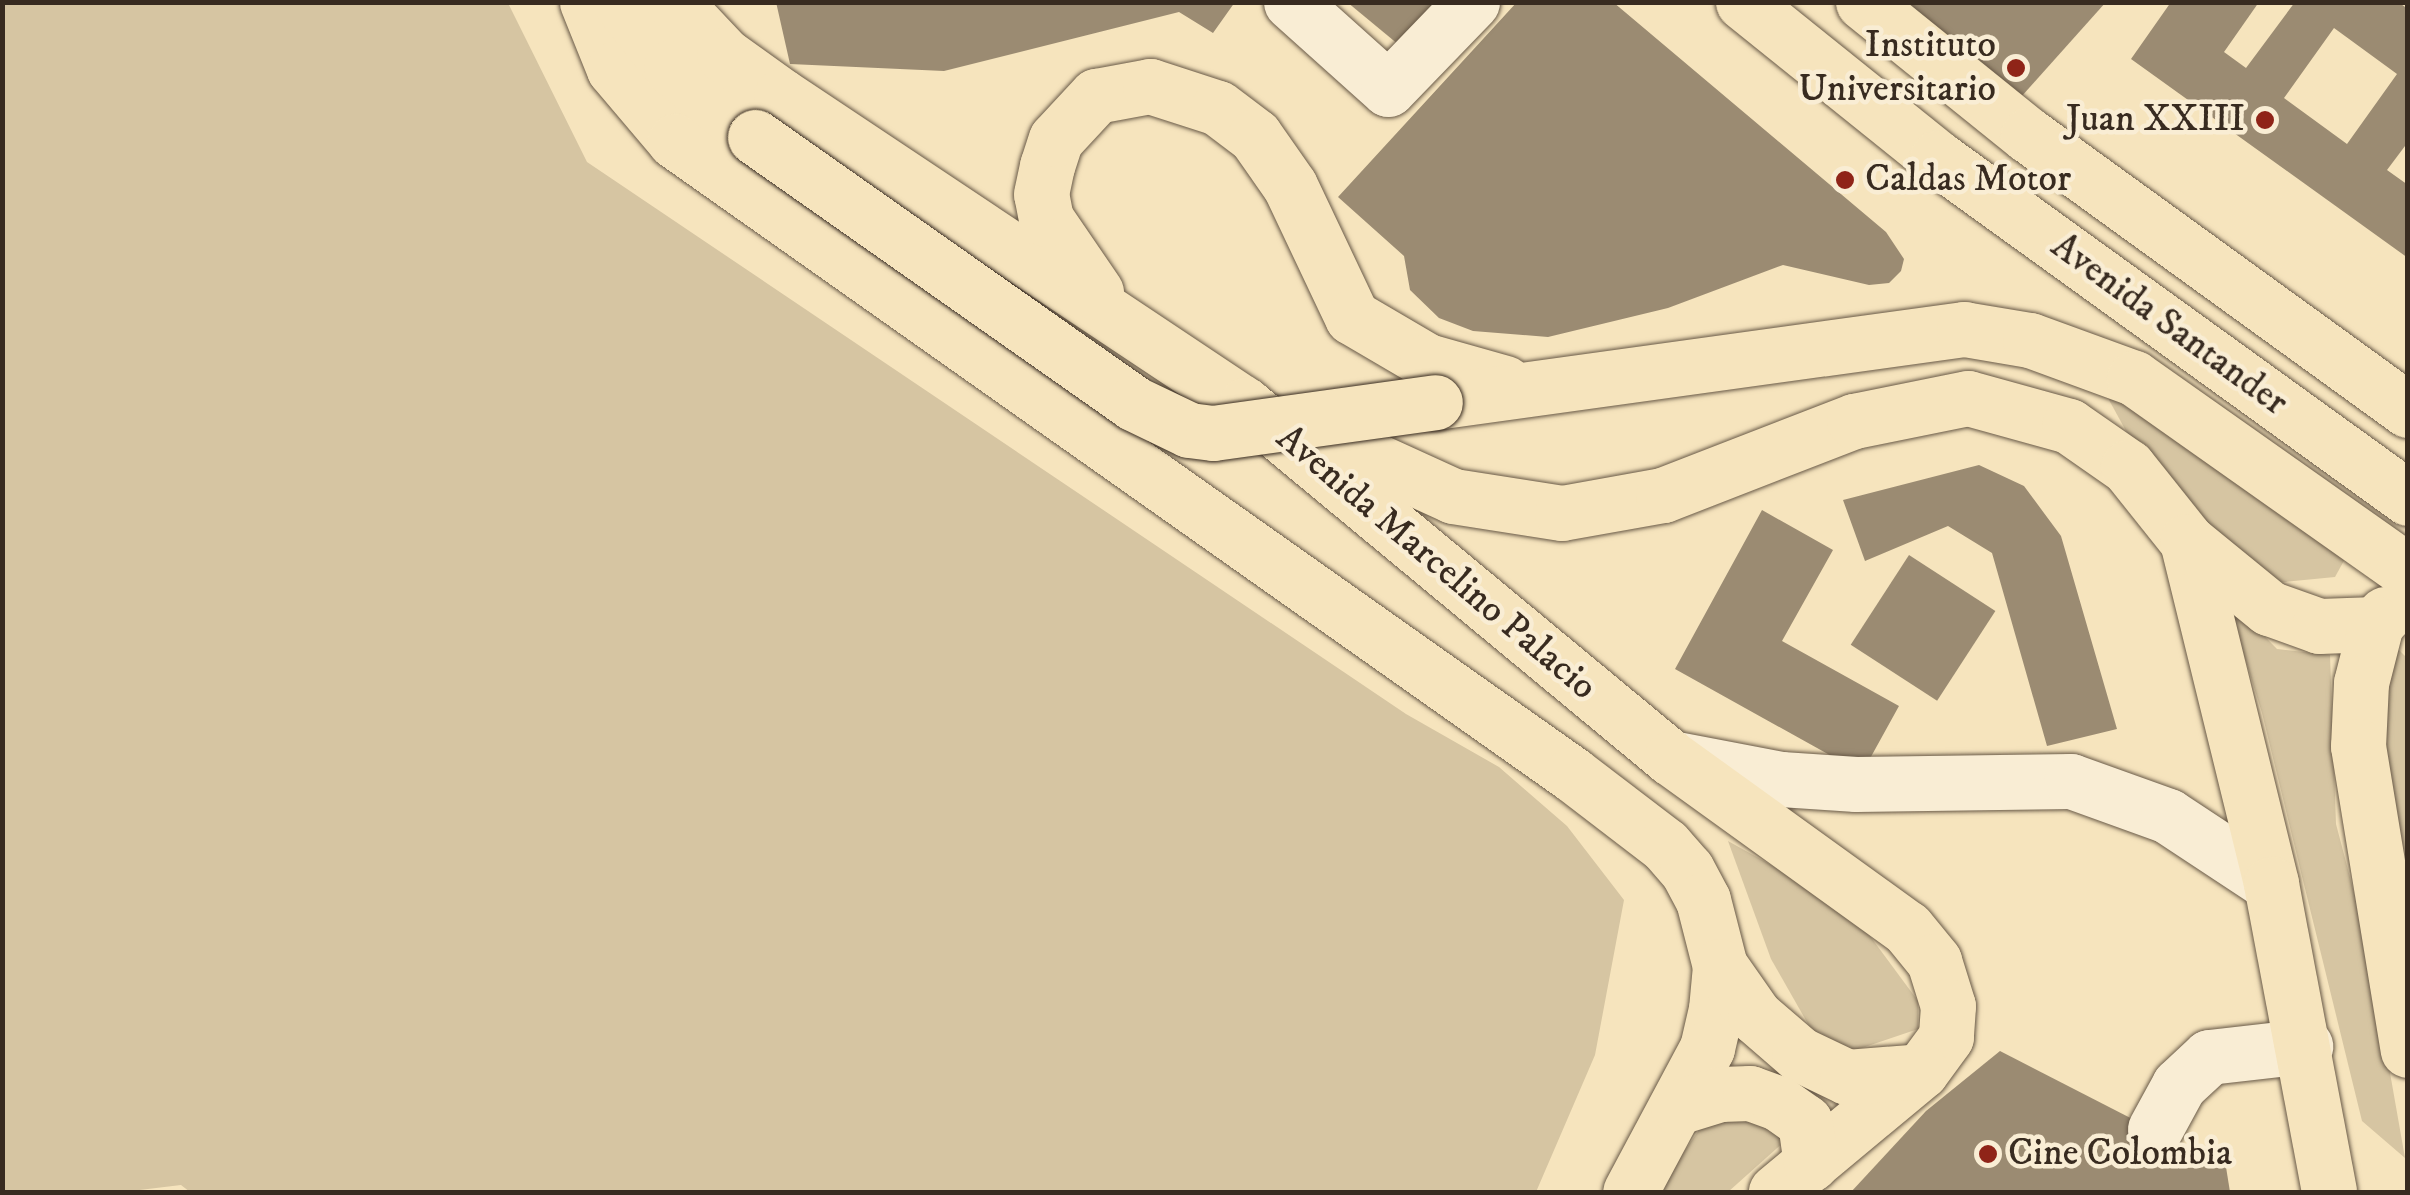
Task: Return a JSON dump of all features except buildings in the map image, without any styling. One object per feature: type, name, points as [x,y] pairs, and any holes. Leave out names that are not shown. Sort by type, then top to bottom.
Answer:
[{"type":"main road","name":"Avenida Marcelino Palacio","points":[[587,2],[614,69],[675,140],[1665,845],[1703,900],[1720,966],[1707,1048],[1630,1192]]},
{"type":"main road","points":[[620,2],[671,66],[756,137],[1134,403],[1189,430],[1213,433],[1964,330],[2030,340],[2134,378],[2389,603]]},
{"type":"main road","name":"Avenida Marcelino Palacio","points":[[674,2],[724,55],[781,96],[1245,405],[1671,758],[1907,928],[1934,961],[1948,1006],[1946,1037],[1921,1070],[1794,1178]]},
{"type":"main road","name":"Avenida Santander","points":[[1744,2],[1937,158],[2408,498]]},
{"type":"main road","name":"Avenida Santander","points":[[1863,2],[1998,112],[2400,403]]},
{"type":"main road","points":[[1119,322],[1062,249],[1041,194],[1056,139],[1074,113],[1096,96],[1150,86],[1218,108],[1255,136],[1290,186],[1352,317],[1427,361],[1532,387]]},
{"type":"main road","points":[[1245,405],[1454,496],[1508,510],[1562,513],[1664,495],[1854,421],[1968,398],[2068,426],[2128,467],[2187,541],[2269,608],[2319,626],[2389,603]]},
{"type":"main road","points":[[2187,541],[2271,884],[2305,1046],[2329,1192]]},
{"type":"main road","points":[[2389,603],[2361,683],[2358,746],[2408,1050]]},
{"type":"main road","points":[[1720,966],[1755,1016],[1799,1054],[1847,1076],[1921,1070]]},
{"type":"main road","points":[[1678,1107],[1720,1094],[1778,1103],[1805,1122],[1794,1178]]},
{"type":"street","points":[[1291,2],[1388,89],[1472,2]]},
{"type":"street","points":[[1671,758],[1837,783],[2071,781],[2168,816],[2271,884]]},
{"type":"street","points":[[2155,1130],[2178,1085],[2210,1057],[2305,1046]]},
{"type":"shaded area","points":[[2,3],[508,3],[587,162],[1406,714],[1499,767],[1567,826],[1624,900],[1595,1055],[1536,1192],[190,1192],[181,1185],[123,1192],[3,1192]]},
{"type":"shaded area","points":[[2097,378],[2346,557],[2335,577],[2264,584],[2161,495]]},
{"type":"shaded area","points":[[2226,597],[2277,649],[2330,655],[2336,824],[2367,942],[2405,1158],[2362,1121],[2262,713]]},
{"type":"shaded area","points":[[2399,650],[2408,659],[2407,970],[2372,717],[2388,654]]},
{"type":"shaded area","points":[[1728,841],[1850,909],[1918,1001],[1918,1029],[1853,1051],[1816,1038],[1771,959]]},
{"type":"shaded area","points":[[1713,1110],[1794,1133],[1728,1192],[1656,1192]]},
{"type":"place","name":"Instituto Universitario","points":[[2016,68]]},
{"type":"place","name":"Juan XXIII","points":[[2265,120]]},
{"type":"place","name":"Caldas Motor","points":[[1845,180]]},
{"type":"place","name":"Cine Colombia","points":[[1988,1154]]}]
